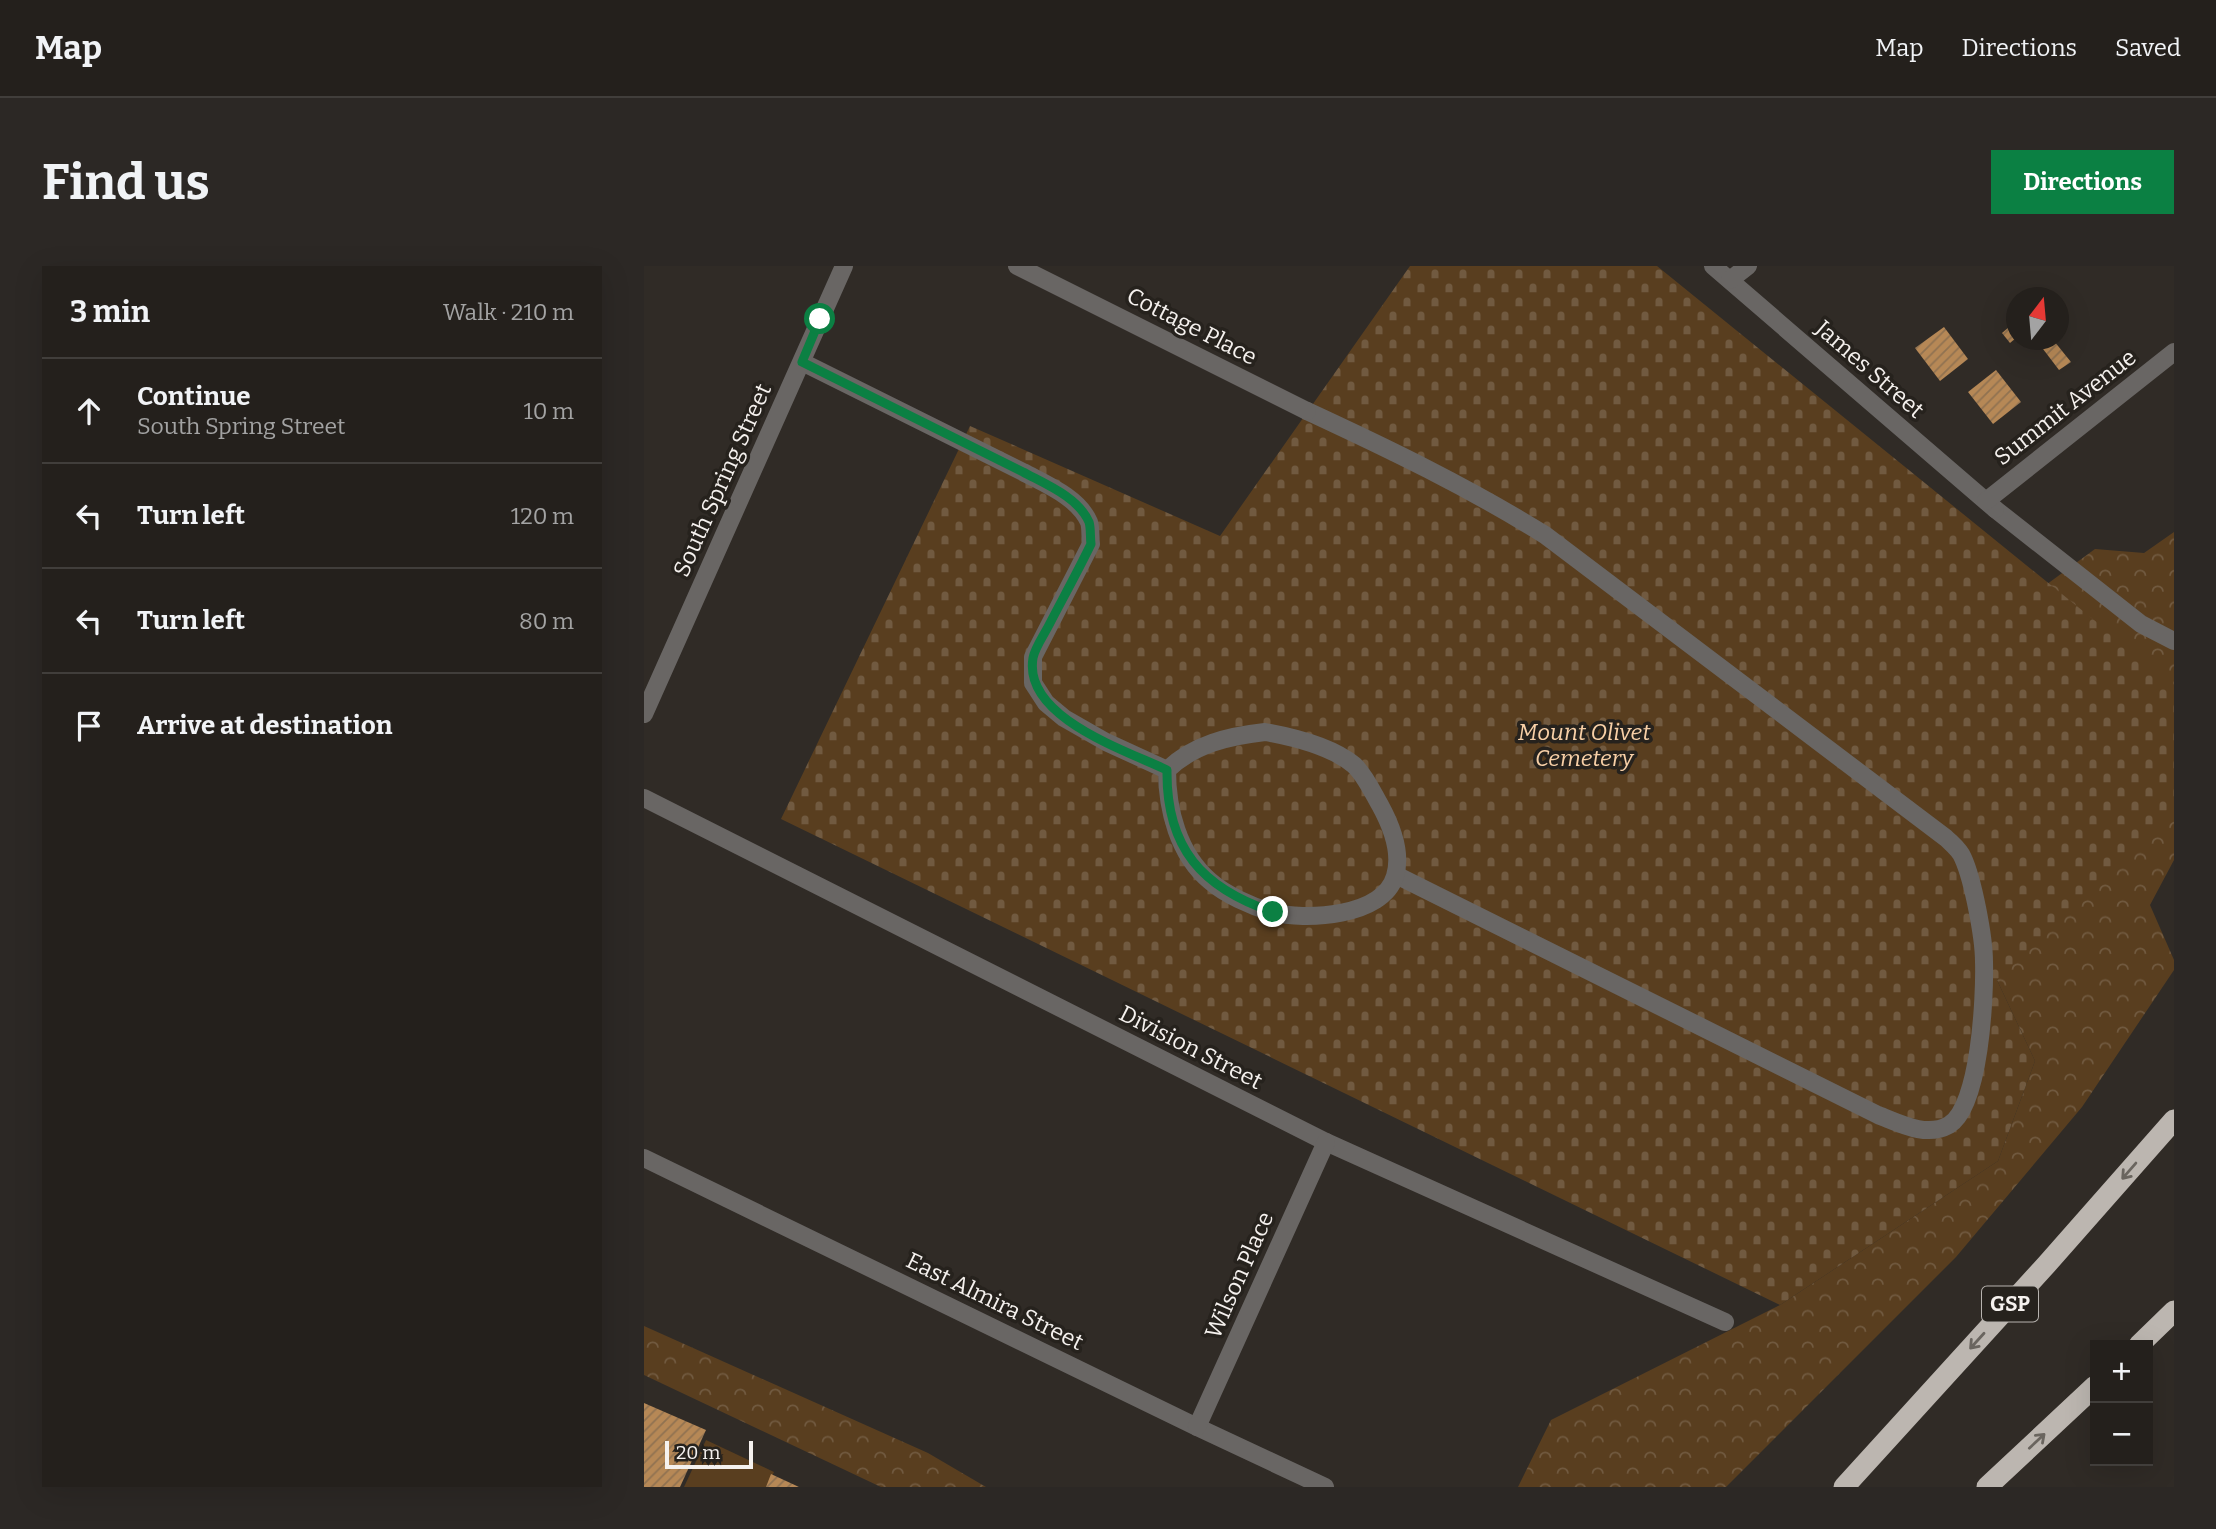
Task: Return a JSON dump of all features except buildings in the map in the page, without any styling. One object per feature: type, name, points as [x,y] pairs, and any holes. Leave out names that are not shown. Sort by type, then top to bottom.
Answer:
[{"type":"highway","name":"GSP","points":[[1844,1487],[2174,1120]]},
{"type":"highway","points":[[2144,1340],[2174,1311]]},
{"type":"highway","points":[[1987,1487],[2090,1392]]},
{"type":"street","name":"South Spring Street","points":[[644,714],[844,266]]},
{"type":"street","name":"Cottage Place","points":[[1017,266],[1493,502],[1545,535],[1962,854],[1971,882],[1984,959],[1983,1016],[1973,1079],[1962,1111],[1949,1125],[1926,1131],[1878,1115],[1396,875]]},
{"type":"street","name":"James Street","points":[[1713,266],[1991,505],[2141,624],[2174,641]]},
{"type":"street","points":[[1730,280],[1748,266]]},
{"type":"street","name":"Summit Avenue","points":[[1991,505],[2174,352]]},
{"type":"street","points":[[802,362],[1023,472],[1055,489],[1079,508],[1090,523],[1091,544],[1033,657],[1033,683],[1046,703],[1064,718],[1167,770]]},
{"type":"street","points":[[1265,732],[1296,737],[1325,749],[1354,766],[1391,823],[1396,851],[1396,875],[1390,887],[1371,904],[1342,913],[1308,917],[1273,912],[1247,903],[1210,881],[1188,855],[1174,825],[1167,790],[1167,770],[1180,758],[1228,736],[1265,732]]},
{"type":"street","name":"Division Street","points":[[644,798],[1326,1142],[1725,1322]]},
{"type":"street","name":"Wilson Place","points":[[1197,1427],[1326,1142]]},
{"type":"street","name":"East Almira Street","points":[[644,1158],[1325,1487]]},
{"type":"green space","name":"Mount Olivet Cemetery","points":[[1410,266],[1657,266],[2174,682],[2174,803],[1997,980],[2035,1061],[1998,1161],[1780,1305],[781,819],[970,426],[1220,536]]},
{"type":"green space","points":[[2174,532],[2174,701],[2039,590],[2095,549],[2144,553]]},
{"type":"green space","points":[[2174,739],[2174,860],[2150,905],[2174,960],[2174,970],[2082,1107],[1956,1257],[1726,1487],[1518,1487],[1551,1420],[1780,1305],[1998,1161],[2035,1061],[1997,980]]},
{"type":"green space","points":[[644,1326],[928,1453],[986,1487],[881,1487],[644,1375]]},
{"type":"green space","points":[[706,1440],[774,1472],[767,1487],[684,1487]]},
{"type":"route","points":[[820,319],[802,362],[1023,472],[1055,489],[1079,508],[1090,523],[1091,544],[1033,657],[1033,683],[1046,703],[1064,718],[1167,770],[1167,790],[1174,825],[1188,855],[1210,881],[1247,903],[1273,912]]}]
